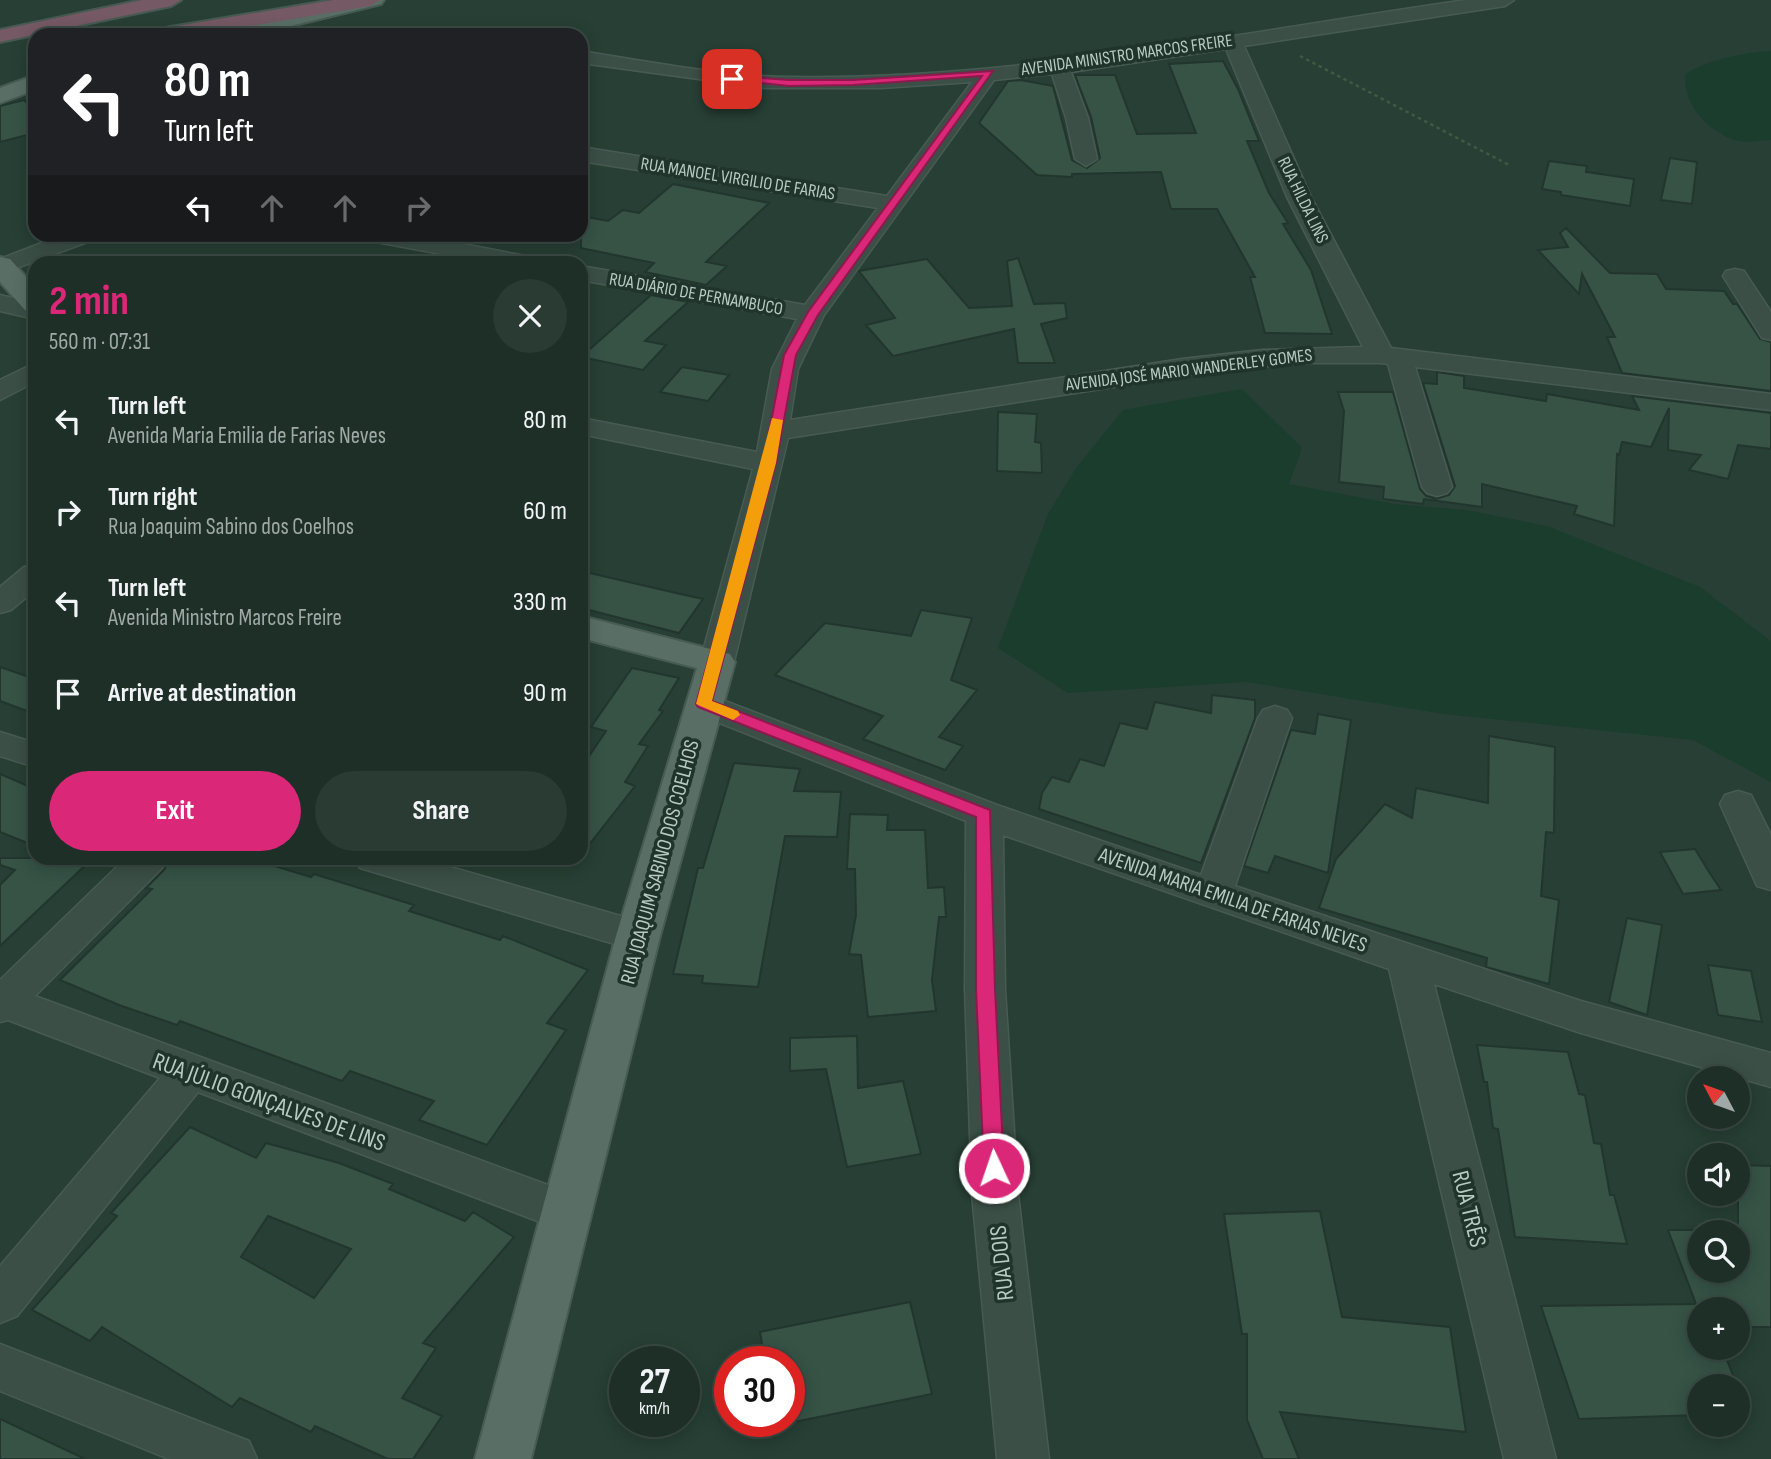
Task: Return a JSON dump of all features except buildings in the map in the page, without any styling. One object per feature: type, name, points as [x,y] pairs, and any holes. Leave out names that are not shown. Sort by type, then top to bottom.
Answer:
[{"type":"highway","points":[[38,28],[171,0]]},
{"type":"highway","points":[[202,28],[372,0]]},
{"type":"highway","points":[[0,36],[28,30]]},
{"type":"main road","points":[[273,28],[372,0]]},
{"type":"main road","points":[[0,96],[28,85]]},
{"type":"main road","points":[[1,266],[28,296]]},
{"type":"main road","points":[[588,629],[717,662]]},
{"type":"main road","name":"RUA JOAQUIM SABINO DOS COELHOS","points":[[503,1459],[638,936],[717,662]]},
{"type":"street","name":"AVENIDA MINISTRO MARCOS FREIRE","points":[[588,58],[694,74],[789,83],[853,83],[1059,66],[1505,0]]},
{"type":"street","name":"RUA HILDA LINS","points":[[1232,41],[1299,197],[1390,356],[1437,487]]},
{"type":"street","points":[[1059,66],[1077,118],[1086,159]]},
{"type":"street","name":"RUA JOAQUIM SABINO DOS COELHOS","points":[[717,662],[769,463],[785,369],[812,314],[989,73]]},
{"type":"street","name":"RUA MANOEL VIRGILIO DE FARIAS","points":[[588,154],[894,204]]},
{"type":"street","points":[[28,256],[66,242]]},
{"type":"street","points":[[414,242],[488,256]]},
{"type":"street","points":[[1,266],[28,256]]},
{"type":"street","name":"RUA DIÁRIO DE PERNAMBUCO","points":[[588,274],[812,314]]},
{"type":"street","points":[[1735,276],[1771,332]]},
{"type":"street","points":[[0,303],[28,309]]},
{"type":"street","name":"AVENIDA JOSÉ MARIO WANDERLEY GOMES","points":[[775,431],[1178,368],[1294,356],[1390,356],[1771,402]]},
{"type":"street","points":[[0,392],[28,375]]},
{"type":"street","points":[[588,426],[769,463]]},
{"type":"street","points":[[0,603],[28,580]]},
{"type":"street","name":"AVENIDA MARIA EMILIA DE FARIAS NEVES","points":[[704,704],[984,814],[1213,894],[1581,1017],[1771,1070]]},
{"type":"street","points":[[1213,894],[1275,718]]},
{"type":"street","points":[[0,744],[28,753]]},
{"type":"street","points":[[1738,804],[1771,876]]},
{"type":"street","name":"RUA DOIS","points":[[984,814],[985,989],[995,1194],[1023,1459]]},
{"type":"street","points":[[2,1003],[142,865]]},
{"type":"street","points":[[397,865],[638,936]]},
{"type":"street","name":"RUA TRÊS","points":[[1407,958],[1530,1459]]},
{"type":"street","name":"RUA JÚLIO GONÇALVES DE LINS","points":[[2,1003],[540,1202]]},
{"type":"street","points":[[0,1301],[190,1073]]},
{"type":"street","points":[[0,1367],[231,1459]]},
{"type":"path","points":[[1262,36],[1509,165]]},
{"type":"shaded area","points":[[1771,51],[1771,140],[1750,142],[1727,137],[1708,124],[1693,106],[1685,85],[1685,74],[1705,64],[1727,58]]},
{"type":"shaded area","points":[[1242,389],[1302,448],[1289,484],[1394,504],[1466,510],[1547,526],[1700,587],[1771,641],[1771,782],[1693,740],[1444,714],[1247,682],[1068,693],[998,648],[1048,514],[1076,468],[1123,410]]},
{"type":"slow traffic","points":[[733,715],[704,704],[769,463],[777,420]]},
{"type":"route","points":[[732,79],[789,83],[853,83],[989,73],[812,314],[790,355],[785,369],[769,463],[704,704],[984,814],[985,989],[994,1168]]}]
